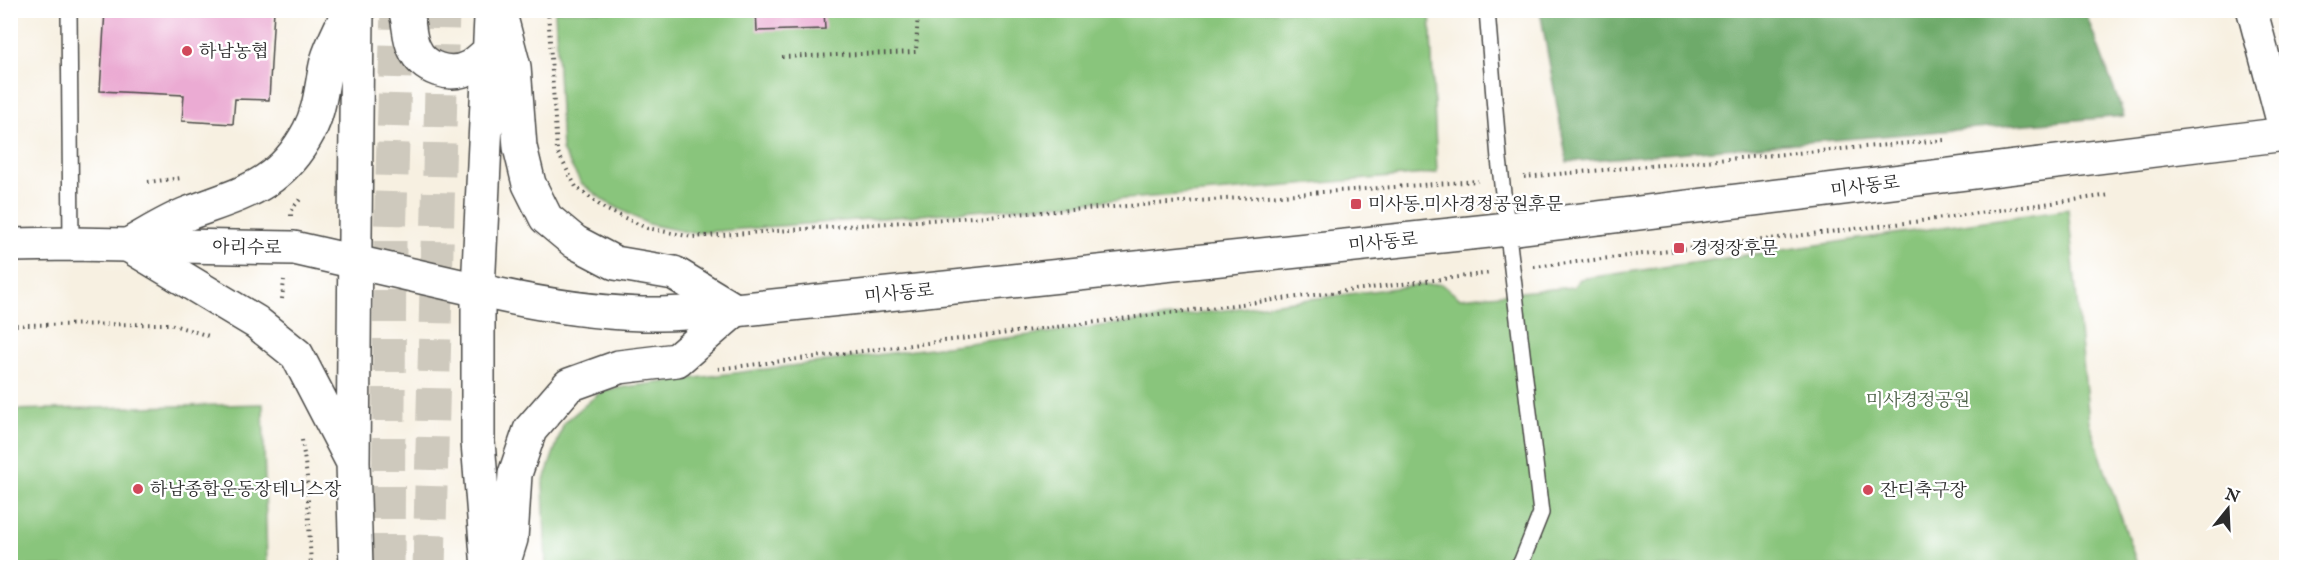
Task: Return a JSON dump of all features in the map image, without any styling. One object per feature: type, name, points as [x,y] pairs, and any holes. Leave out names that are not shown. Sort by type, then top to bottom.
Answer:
[{"type":"main road","points":[[128,245],[187,214],[230,199],[270,180],[290,160],[308,132],[319,106],[328,59],[349,10]]},
{"type":"main road","points":[[356,567],[353,462],[357,10]]},
{"type":"main road","points":[[405,10],[413,47],[421,61],[434,69],[454,71],[470,67],[489,52]]},
{"type":"main road","points":[[488,567],[478,442],[478,290],[491,10]]},
{"type":"main road","points":[[500,10],[514,67],[520,147],[530,184],[546,218],[575,242],[615,263],[674,273],[735,310],[677,360],[619,367],[569,385],[530,430],[515,474],[511,539],[502,567]]},
{"type":"main road","name":"미사동로","points":[[478,290],[552,305],[643,314],[735,310],[1508,229],[2286,134]]},
{"type":"main road","name":"아리수로","points":[[10,245],[294,248],[356,260],[478,290]]},
{"type":"main road","points":[[128,245],[256,322],[297,355],[353,462]]},
{"type":"street","points":[[2252,10],[2286,134]]},
{"type":"lane","points":[[69,10],[71,244]]},
{"type":"lane","points":[[1487,10],[1502,179],[1541,513],[1521,563],[1515,567]]},
{"type":"path","points":[[548,10],[557,151],[576,187],[605,209],[647,228],[692,237],[1502,179],[1949,139]]},
{"type":"path","points":[[782,57],[916,52],[918,10]]},
{"type":"path","points":[[148,182],[184,178]]},
{"type":"path","points":[[10,181],[21,180]]},
{"type":"path","points":[[715,369],[1902,223],[2110,195]]},
{"type":"path","points":[[10,325],[170,324],[214,337]]},
{"type":"path","points":[[300,429],[307,477],[311,567]]},
{"type":"green space","points":[[555,11],[1430,11],[1437,173],[692,233],[648,224],[606,202],[581,183],[562,150]]},
{"type":"green space","points":[[1540,11],[2085,11],[2124,116],[1567,162]]},
{"type":"green space","name":"미사경정공원","points":[[2068,209],[2089,422],[2138,567],[546,567],[543,483],[564,423],[603,390],[1411,286],[1442,284],[1459,298],[1573,287],[1580,279]]},
{"type":"green space","name":"하남종합운동장테니스장","points":[[263,404],[267,567],[11,567],[11,410]]},
{"type":"building","name":"하남농협","points":[[105,10],[274,10],[269,100],[235,99],[233,124],[182,121],[184,95],[100,91]]},
{"type":"building","points":[[756,10],[824,10],[825,29],[757,31]]},
{"type":"tunnel","points":[[388,568],[390,241],[397,10]]},
{"type":"tunnel","points":[[429,568],[443,10]]},
{"type":"place","name":"하남농협","points":[[187,51]]},
{"type":"place","name":"미사동.미사경정공원후문","points":[[1356,204]]},
{"type":"place","name":"경정장후문","points":[[1679,248]]},
{"type":"place","name":"하남종합운동장테니스장","points":[[138,489]]},
{"type":"place","name":"잔디축구장","points":[[1868,490]]}]
